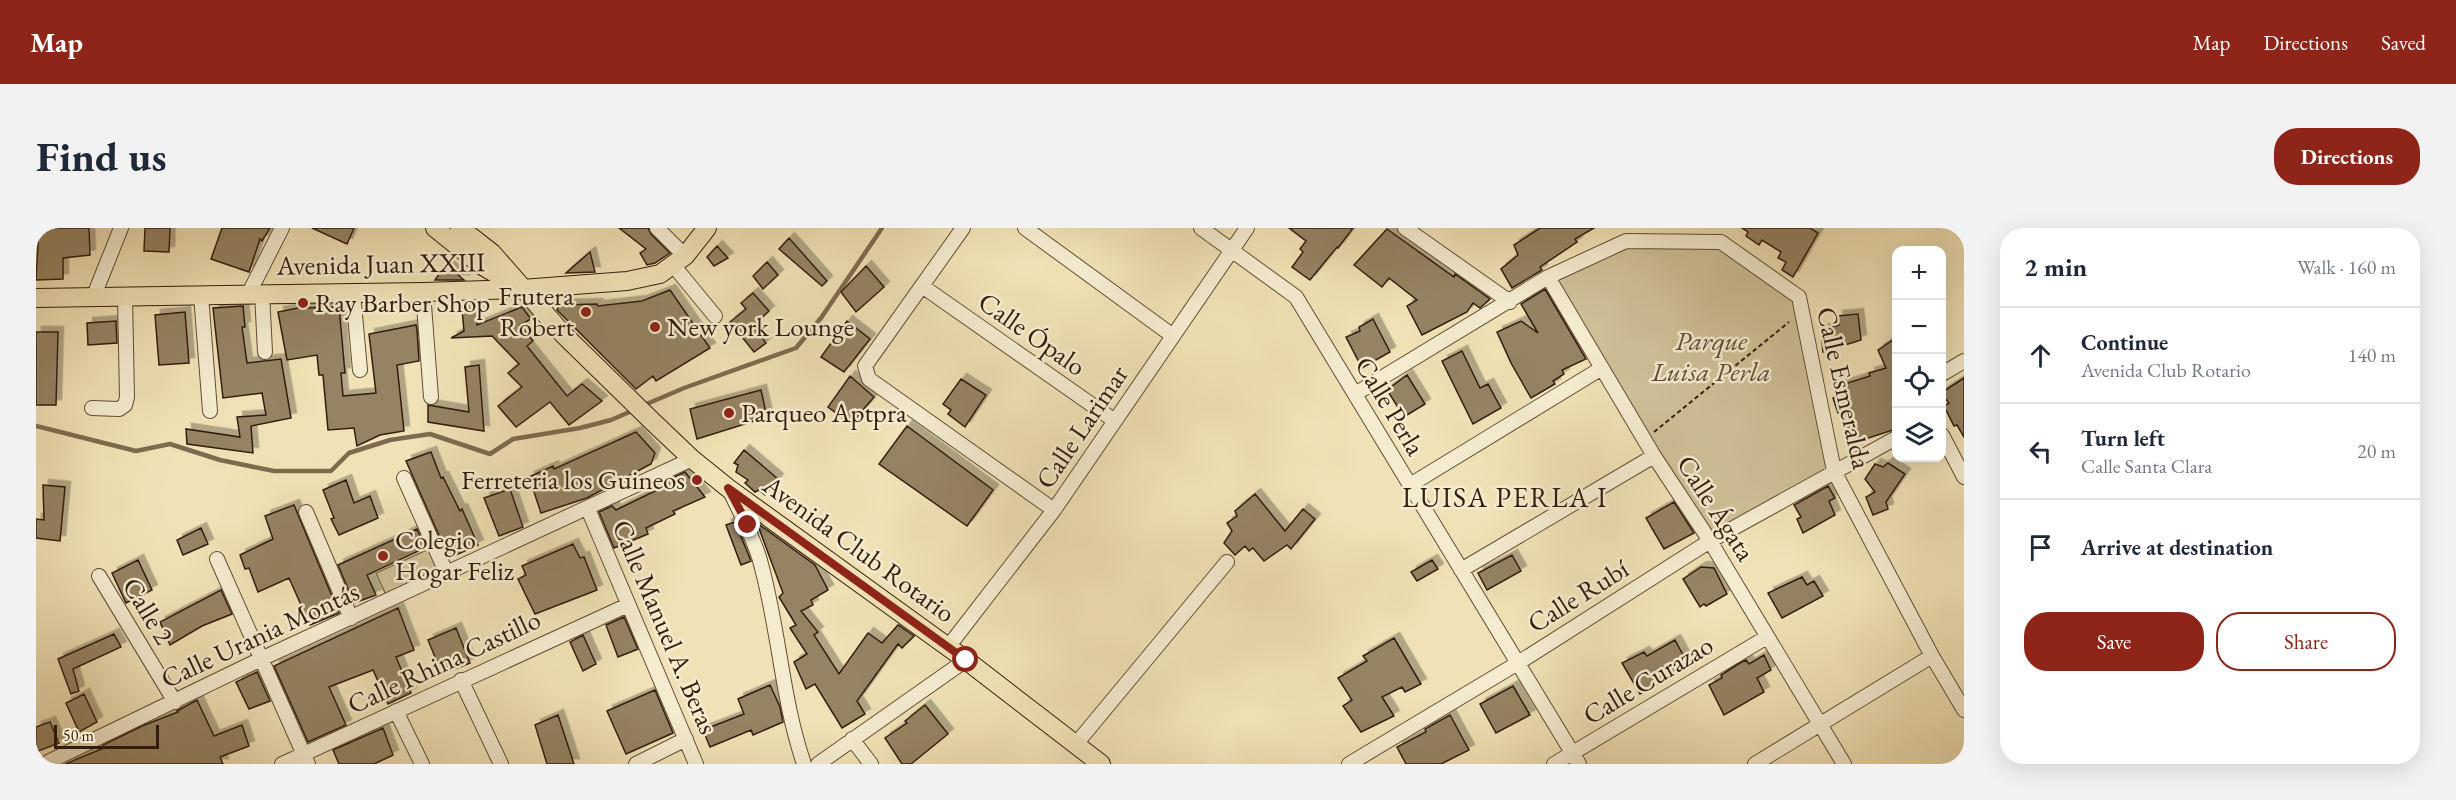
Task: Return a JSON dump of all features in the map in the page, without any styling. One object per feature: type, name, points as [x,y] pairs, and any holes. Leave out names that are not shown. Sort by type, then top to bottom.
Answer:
[{"type":"main road","points":[[435,228],[481,265],[522,289]]},
{"type":"main road","points":[[460,228],[492,254],[512,274],[522,289]]},
{"type":"main road","name":"Avenida Juan XXIII","points":[[36,298],[423,292],[522,289],[627,281],[660,274],[679,260],[707,228]]},
{"type":"main road","name":"Avenida Club Rotario","points":[[522,289],[563,334],[692,459],[728,488],[966,660],[1101,764]]},
{"type":"street","points":[[93,298],[121,228]]},
{"type":"street","points":[[265,352],[256,293],[282,228]]},
{"type":"street","points":[[657,228],[715,316]]},
{"type":"street","points":[[963,228],[865,366],[869,379],[1054,510]]},
{"type":"street","points":[[1025,228],[1173,336]]},
{"type":"street","name":"Calle Perla","points":[[1201,228],[1296,297],[1575,758]]},
{"type":"street","name":"Calle Larimar","points":[[948,647],[1054,510],[1247,228]]},
{"type":"street","points":[[1405,228],[1510,302]]},
{"type":"street","name":"Calle Esmeralda","points":[[1355,394],[1548,277],[1626,241],[1721,242],[1799,297],[1834,471],[1932,656],[1964,710]]},
{"type":"street","name":"Calle Ágata","points":[[1548,277],[1654,456],[1710,541],[1844,764]]},
{"type":"street","name":"Calle Ópalo","points":[[922,286],[1115,421]]},
{"type":"street","points":[[423,292],[431,397]]},
{"type":"street","points":[[353,293],[360,370]]},
{"type":"street","points":[[201,294],[210,411]]},
{"type":"street","points":[[92,408],[119,409],[125,405],[127,397],[125,297]]},
{"type":"street","points":[[1946,372],[1964,360]]},
{"type":"street","points":[[1410,485],[1602,368]]},
{"type":"street","name":"Calle Rubí","points":[[1349,764],[1518,663],[1710,541],[1892,440]]},
{"type":"street","points":[[1946,444],[1964,477]]},
{"type":"street","points":[[1461,570],[1654,456]]},
{"type":"street","name":"Calle Urania Montás","points":[[44,764],[261,659],[692,459]]},
{"type":"street","points":[[404,478],[446,572]]},
{"type":"street","points":[[728,488],[748,525],[759,558],[771,608],[786,701],[793,733],[804,764]]},
{"type":"street","name":"Calle Manuel A. Beras","points":[[588,509],[696,764]]},
{"type":"street","points":[[306,512],[351,618]]},
{"type":"street","points":[[217,559],[306,759]]},
{"type":"street","points":[[1076,744],[1227,562]]},
{"type":"street","name":"Calle 2","points":[[99,576],[175,702]]},
{"type":"street","name":"Calle Rhina Castillo","points":[[282,764],[306,759],[396,711],[628,605]]},
{"type":"street","name":"Calle Curazao","points":[[1554,764],[1575,758],[1767,637]]},
{"type":"street","points":[[1755,764],[1932,656]]},
{"type":"street","points":[[818,764],[966,660]]},
{"type":"street","points":[[461,680],[501,764]]},
{"type":"street","points":[[396,711],[422,764]]},
{"type":"street","points":[[636,764],[686,739]]},
{"type":"street","points":[[852,739],[871,764]]},
{"type":"path","points":[[1645,440],[1802,311]]},
{"type":"green space","name":"Parque Luisa Perla","points":[[1626,241],[1721,242],[1799,297],[1834,471],[1710,541],[1548,277]]},
{"type":"green space","points":[[431,548],[440,570],[386,595],[376,573]]},
{"type":"building","points":[[39,228],[89,228],[90,255],[63,258],[63,279],[36,280]]},
{"type":"building","points":[[145,228],[170,228],[169,252],[144,251]]},
{"type":"building","points":[[222,228],[270,228],[262,241],[260,239],[249,272],[211,259]]},
{"type":"building","points":[[312,228],[354,228],[347,244]]},
{"type":"building","points":[[619,228],[648,228],[670,253],[655,263],[647,265],[640,253],[646,249]]},
{"type":"building","points":[[1289,228],[1353,228],[1310,280],[1292,267],[1303,252],[1300,249],[1306,241]]},
{"type":"building","points":[[1540,228],[1594,228],[1575,239],[1577,242],[1540,267],[1542,270],[1512,288],[1501,269],[1518,255],[1514,245]]},
{"type":"building","points":[[1742,228],[1810,228],[1818,233],[1793,277],[1782,270],[1786,262],[1778,258],[1781,252],[1762,240],[1759,245],[1746,236],[1748,232]]},
{"type":"building","points":[[1387,229],[1454,277],[1455,274],[1490,299],[1480,308],[1473,303],[1467,312],[1422,335],[1407,306],[1417,300],[1389,278],[1382,287],[1354,265]]},
{"type":"building","points":[[789,238],[827,281],[822,286],[779,249]]},
{"type":"building","points":[[717,246],[728,258],[714,266],[707,257]]},
{"type":"building","points":[[590,252],[595,272],[566,273]]},
{"type":"building","points":[[767,262],[778,275],[763,289],[753,276]]},
{"type":"building","points":[[446,264],[464,280],[435,280]]},
{"type":"building","points":[[866,266],[884,287],[856,312],[841,292]]},
{"type":"building","points":[[1545,289],[1586,359],[1562,370],[1564,374],[1553,381],[1555,384],[1531,398],[1497,332],[1521,321],[1538,333],[1521,304]]},
{"type":"building","name":"New york Lounge","points":[[670,290],[710,348],[656,381],[653,376],[636,389],[557,310],[559,305],[597,304],[598,306],[642,301]]},
{"type":"building","points":[[753,293],[769,311],[753,326],[766,343],[754,352],[730,322],[746,309],[741,303]]},
{"type":"building","points":[[243,306],[245,327],[242,327],[247,363],[281,359],[291,418],[251,426],[253,453],[187,444],[186,429],[240,437],[237,417],[266,415],[262,393],[223,398],[213,308]]},
{"type":"building","points":[[339,307],[345,373],[341,373],[343,396],[376,393],[369,334],[416,325],[417,330],[419,361],[397,365],[404,431],[380,435],[357,446],[354,428],[328,430],[323,375],[319,375],[317,355],[287,360],[278,312],[298,308]]},
{"type":"building","points":[[522,307],[531,319],[520,325],[533,341],[527,346],[567,396],[582,384],[602,401],[569,425],[550,402],[516,427],[498,406],[522,387],[508,373],[519,364],[492,336],[451,338],[464,331],[462,309],[477,308],[477,325]]},
{"type":"building","points":[[185,312],[189,363],[159,365],[155,315]]},
{"type":"building","points":[[1858,314],[1861,340],[1823,352],[1821,330],[1839,325],[1837,316]]},
{"type":"building","points":[[1373,319],[1390,352],[1362,368],[1346,337],[1360,331],[1359,327]]},
{"type":"building","points":[[116,321],[117,343],[88,345],[87,323]]},
{"type":"building","points":[[847,321],[870,339],[844,372],[821,357]]},
{"type":"building","points":[[36,332],[58,332],[56,405],[36,405]]},
{"type":"building","points":[[1892,341],[1892,430],[1850,444],[1841,413],[1838,413],[1833,398],[1839,393],[1838,386],[1870,376],[1869,373],[1886,368],[1878,350]]},
{"type":"building","points":[[1462,351],[1480,388],[1488,384],[1501,408],[1473,424],[1442,361]]},
{"type":"building","points":[[479,365],[484,431],[428,422],[428,405],[469,412],[465,367]]},
{"type":"building","points":[[1407,375],[1425,404],[1404,417],[1387,390]]},
{"type":"building","points":[[850,376],[874,397],[851,424],[828,407]]},
{"type":"building","points":[[1964,378],[1964,437],[1957,425],[1954,426],[1946,410],[1946,405],[1949,403],[1946,399],[1946,390]]},
{"type":"building","points":[[961,379],[986,395],[965,427],[948,414],[951,410],[943,404]]},
{"type":"building","name":"Parqueo Aptpra","points":[[761,390],[767,417],[697,439],[690,409]]},
{"type":"building","points":[[907,426],[993,490],[967,526],[879,464]]},
{"type":"building","points":[[636,432],[655,453],[651,464],[587,498],[541,513],[529,477],[553,466],[554,469]]},
{"type":"building","points":[[744,450],[778,479],[765,495],[759,490],[755,492],[745,483],[748,480],[736,472],[738,465],[734,463]]},
{"type":"building","points":[[431,452],[441,478],[443,477],[460,511],[462,509],[478,545],[449,558],[406,461]]},
{"type":"building","points":[[1888,463],[1905,474],[1886,502],[1888,509],[1873,515],[1866,497],[1875,492],[1865,479],[1875,464],[1883,467]]},
{"type":"building","points":[[685,472],[705,497],[673,511],[675,514],[646,528],[648,534],[614,548],[599,512],[612,506],[616,510],[661,488],[658,485]]},
{"type":"building","points":[[346,480],[354,503],[370,496],[378,518],[339,535],[331,519],[334,518],[323,490]]},
{"type":"building","points":[[43,485],[65,487],[60,541],[36,538],[36,519],[44,520]]},
{"type":"building","points":[[1828,486],[1835,498],[1829,501],[1835,515],[1803,533],[1797,519],[1801,517],[1794,505]]},
{"type":"building","points":[[510,489],[523,527],[499,536],[484,498]]},
{"type":"building","points":[[1255,494],[1285,531],[1303,509],[1315,519],[1291,549],[1287,545],[1264,561],[1253,548],[1249,551],[1245,546],[1235,555],[1224,543],[1232,531],[1227,523],[1237,516],[1235,511]]},
{"type":"building","points":[[1674,502],[1694,533],[1664,549],[1646,518]]},
{"type":"building","points":[[294,505],[339,613],[310,625],[289,578],[258,592],[249,568],[245,569],[240,555],[273,539],[265,516]]},
{"type":"building","points":[[735,522],[751,561],[741,565],[726,525]]},
{"type":"building","points":[[757,523],[815,565],[828,590],[811,600],[813,605],[801,611],[818,632],[814,635],[839,674],[868,633],[882,643],[898,625],[914,636],[902,648],[898,644],[857,701],[865,714],[842,728],[815,684],[806,689],[794,662],[807,654],[790,628],[796,625],[779,597],[783,593]]},
{"type":"building","points":[[201,528],[208,544],[183,555],[177,540]]},
{"type":"building","name":"Colegio Hogar Feliz","points":[[417,529],[425,548],[367,575],[376,595],[354,603],[338,565]]},
{"type":"building","points":[[573,544],[580,558],[584,557],[597,590],[535,614],[518,579],[526,575],[522,566]]},
{"type":"building","points":[[1512,555],[1521,571],[1487,590],[1478,573]]},
{"type":"building","points":[[138,560],[152,590],[126,603],[112,573]]},
{"type":"building","points":[[1432,560],[1438,569],[1417,581],[1411,572]]},
{"type":"building","points":[[1701,567],[1714,568],[1727,594],[1700,607],[1683,579]]},
{"type":"building","points":[[1802,577],[1807,585],[1814,581],[1823,596],[1782,618],[1768,593]]},
{"type":"building","points":[[221,590],[232,614],[202,626],[170,645],[160,622]]},
{"type":"building","points":[[398,608],[414,650],[396,657],[411,693],[388,704],[373,670],[329,687],[346,725],[308,742],[274,666]]},
{"type":"building","points":[[624,617],[638,649],[618,657],[606,625]]},
{"type":"building","points":[[456,628],[470,663],[442,674],[428,640]]},
{"type":"building","points":[[114,634],[121,647],[73,669],[79,691],[71,694],[58,659]]},
{"type":"building","points":[[583,635],[596,664],[583,671],[570,642]]},
{"type":"building","points":[[1394,638],[1421,684],[1405,692],[1402,687],[1382,697],[1394,716],[1361,732],[1343,706],[1352,700],[1338,678],[1367,661],[1363,656]]},
{"type":"building","points":[[1675,640],[1689,666],[1640,694],[1622,663],[1644,652],[1647,656]]},
{"type":"building","points":[[1764,655],[1771,670],[1757,678],[1764,692],[1724,715],[1709,685],[1722,678],[1721,675],[1740,663],[1746,660],[1749,664]]},
{"type":"building","points":[[257,672],[270,701],[249,709],[236,682]]},
{"type":"building","points":[[770,685],[780,707],[783,722],[753,735],[751,730],[710,747],[703,730],[744,714],[738,699]]},
{"type":"building","points":[[1513,686],[1530,715],[1496,733],[1480,704]]},
{"type":"building","points":[[655,690],[673,733],[626,754],[607,711]]},
{"type":"building","points":[[84,694],[97,722],[79,732],[66,703]]},
{"type":"building","points":[[197,700],[214,736],[242,725],[249,746],[220,757],[223,764],[65,764],[104,748],[103,745],[178,712]]},
{"type":"building","points":[[925,705],[948,734],[911,764],[902,764],[885,738],[907,723],[905,721]]},
{"type":"building","points":[[558,715],[574,764],[547,764],[535,725]]},
{"type":"building","points":[[1450,715],[1469,750],[1441,764],[1406,764],[1397,747],[1426,732],[1425,729]]},
{"type":"building","points":[[50,722],[59,743],[36,752],[36,727]]},
{"type":"building","points":[[383,728],[393,755],[374,764],[339,764],[333,750]]},
{"type":"waterway","points":[[642,406],[684,388],[796,348],[821,318],[882,228]]},
{"type":"waterway","points":[[36,426],[136,451],[170,444],[220,460],[274,471],[331,471],[349,453],[390,440],[430,434],[490,454],[513,439],[580,428],[611,420],[634,410]]},
{"type":"place","name":"Ray Barber Shop","points":[[303,303]]},
{"type":"place","name":"Frutera Robert","points":[[586,312]]},
{"type":"place","name":"New york Lounge","points":[[655,327]]},
{"type":"place","name":"Parqueo Aptpra","points":[[729,413]]},
{"type":"place","name":"Ferreteria los Guineos","points":[[697,480]]},
{"type":"place","name":"Colegio Hogar Feliz","points":[[383,556]]},
{"type":"district","name":"LUISA PERLA I","points":[[1505,497]]},
{"type":"route","points":[[748,525],[728,488],[966,660]]}]
